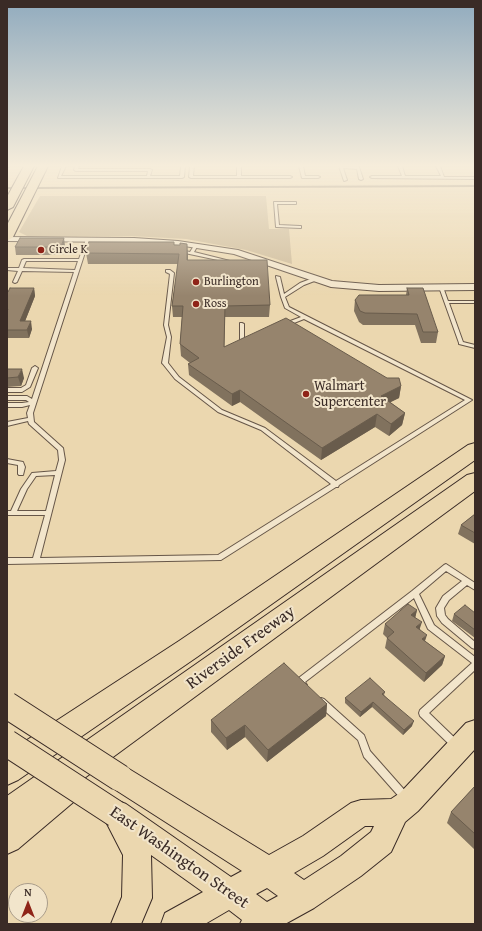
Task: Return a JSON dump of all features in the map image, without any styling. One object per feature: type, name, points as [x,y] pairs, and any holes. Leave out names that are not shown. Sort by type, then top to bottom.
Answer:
[{"type":"highway","name":"Riverside Freeway","points":[[7,770],[188,649],[475,450]]},
{"type":"highway","name":"Riverside Freeway","points":[[7,815],[475,480]]},
{"type":"highway","points":[[7,753],[118,681],[188,649]]},
{"type":"highway","points":[[7,838],[182,691]]},
{"type":"main road","points":[[7,238],[21,209]]},
{"type":"main road","points":[[7,705],[178,816],[268,871],[304,898]]},
{"type":"main road","name":"East Washington Street","points":[[7,743],[116,814],[232,893],[260,921],[304,898],[351,866],[381,842],[402,807],[467,739]]},
{"type":"main road","points":[[176,924],[313,846],[361,813],[402,807]]},
{"type":"main road","points":[[116,814],[137,853],[137,898],[126,924]]},
{"type":"street","points":[[7,238],[196,245],[261,260],[304,280],[315,279],[354,287],[475,287]]},
{"type":"lane","points":[[276,209],[277,226],[300,227]]},
{"type":"lane","points":[[36,560],[59,473],[61,449],[31,423],[30,413],[87,240]]},
{"type":"lane","points":[[191,253],[196,245]]},
{"type":"lane","points":[[176,250],[226,260],[238,264]]},
{"type":"lane","points":[[15,282],[24,260],[80,260]]},
{"type":"lane","points":[[7,269],[34,271],[76,271]]},
{"type":"lane","points":[[168,271],[172,273],[166,325],[169,337],[165,362],[168,367],[177,378],[220,412],[263,429],[336,485]]},
{"type":"lane","points":[[7,561],[219,558],[469,400],[287,308],[278,277]]},
{"type":"lane","points":[[283,297],[304,280]]},
{"type":"lane","points":[[442,287],[461,342],[475,347]]},
{"type":"lane","points":[[447,302],[475,302]]},
{"type":"lane","points":[[283,326],[304,317]]},
{"type":"lane","points":[[242,324],[242,345],[248,342]]},
{"type":"lane","points":[[7,390],[22,390],[28,386],[35,368]]},
{"type":"lane","points":[[7,398],[27,398],[34,402]]},
{"type":"lane","points":[[7,405],[22,405],[34,402]]},
{"type":"lane","points":[[7,424],[31,419]]},
{"type":"lane","points":[[7,461],[21,463],[21,474]]},
{"type":"lane","points":[[10,513],[34,474],[59,473]]},
{"type":"lane","points":[[10,513],[48,513]]},
{"type":"lane","points":[[402,807],[366,754],[361,738],[299,682],[415,593],[446,567],[475,587]]},
{"type":"lane","points":[[467,581],[446,598],[440,608],[441,616],[445,621],[475,646]]},
{"type":"lane","points":[[415,593],[431,626],[475,661]]},
{"type":"lane","points":[[467,739],[423,713],[475,665]]},
{"type":"shaded area","points":[[32,209],[267,209],[269,229],[289,229],[292,264],[246,250],[186,239],[131,236],[27,236],[19,232]]},
{"type":"building","points":[[20,238],[64,238],[61,247],[15,247]]},
{"type":"building","points":[[89,242],[174,242],[174,245],[180,245],[180,243],[187,244],[187,260],[267,260],[270,305],[225,306],[224,347],[286,318],[387,378],[399,378],[401,386],[381,396],[405,413],[391,424],[377,414],[322,448],[240,390],[232,394],[188,364],[199,358],[180,344],[183,306],[172,306],[179,254],[86,253]]},
{"type":"building","points":[[10,288],[34,288],[20,321],[31,321],[27,330],[7,330],[7,292]]},
{"type":"building","points":[[407,288],[423,288],[438,332],[423,332],[417,314],[365,313],[360,311],[355,300],[359,295],[409,295]]},
{"type":"building","points":[[7,369],[22,369],[18,377],[7,378]]},
{"type":"building","points":[[475,514],[475,533],[461,525]]},
{"type":"building","points":[[408,604],[417,610],[411,615],[422,622],[416,627],[427,635],[422,639],[445,656],[426,673],[387,638],[394,632],[385,624]]},
{"type":"building","points":[[465,605],[475,613],[475,630],[454,614]]},
{"type":"building","points":[[284,663],[327,704],[268,750],[245,725],[226,738],[211,720]]},
{"type":"building","points":[[370,678],[385,692],[382,694],[414,721],[404,730],[373,702],[361,712],[345,698]]},
{"type":"building","points":[[475,786],[475,834],[451,812]]},
{"type":"place","name":"Circle K","points":[[41,250]]},
{"type":"place","name":"Burlington","points":[[196,282]]},
{"type":"place","name":"Ross","points":[[196,304]]},
{"type":"place","name":"Walmart Supercenter","points":[[306,394]]}]
